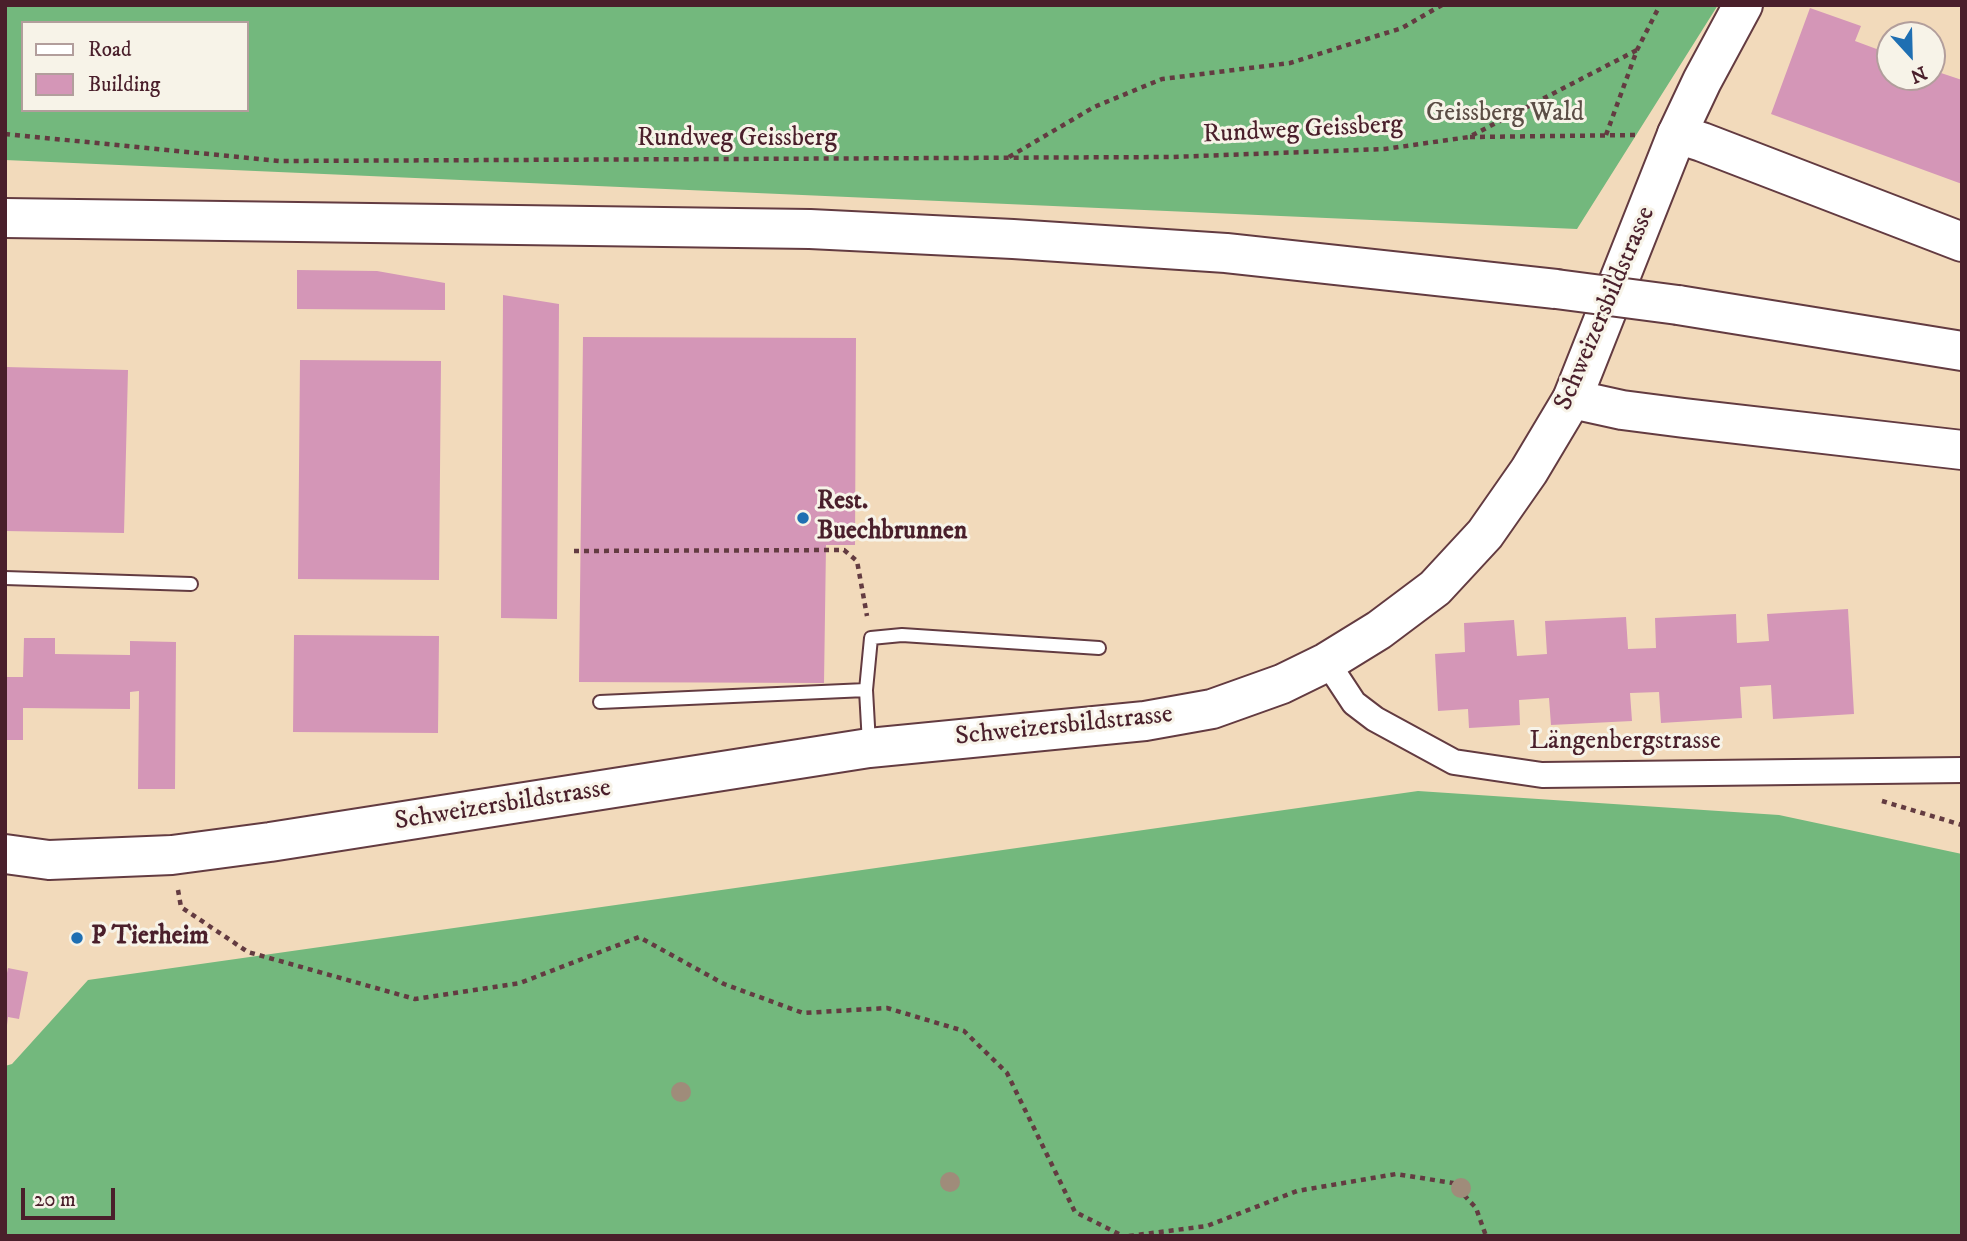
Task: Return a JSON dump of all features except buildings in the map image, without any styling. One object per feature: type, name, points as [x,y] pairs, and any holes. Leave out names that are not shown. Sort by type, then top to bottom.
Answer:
[{"type":"main road","name":"Schweizersbildstrasse","points":[[5,854],[49,860],[172,855],[284,840],[869,748],[1145,721],[1212,709],[1282,684],[1327,662],[1380,630],[1435,588],[1485,534],[1529,471],[1572,399],[1676,134],[1743,5]]},
{"type":"main road","points":[[1676,134],[1962,242]]},
{"type":"main road","points":[[5,218],[810,229],[1226,253],[1678,305],[1962,351]]},
{"type":"main road","points":[[1572,399],[1622,410],[1962,450]]},
{"type":"street","name":"Längenbergstrasse","points":[[1327,662],[1353,703],[1375,719],[1454,762],[1542,775],[1962,770]]},
{"type":"lane","points":[[5,578],[191,584]]},
{"type":"lane","points":[[869,748],[866,690],[871,638],[902,635],[1099,648]]},
{"type":"lane","points":[[600,702],[866,690]]},
{"type":"path","points":[[1008,158],[1094,107],[1162,79],[1290,63],[1402,28],[1442,5]]},
{"type":"path","points":[[1606,135],[1637,50],[1660,5]]},
{"type":"path","name":"Rundweg Geissberg","points":[[1469,137],[1637,50]]},
{"type":"path","name":"Rundweg Geissberg","points":[[5,134],[279,160],[1172,158],[1385,149],[1469,137],[1676,134]]},
{"type":"path","points":[[574,551],[844,550],[857,561],[871,638]]},
{"type":"path","points":[[1835,773],[1852,792],[1962,825]]},
{"type":"path","points":[[172,855],[181,907],[248,953],[415,999],[520,983],[639,937],[724,984],[803,1013],[887,1008],[964,1031],[1007,1073],[1075,1212],[1123,1236]]},
{"type":"path","points":[[1129,1236],[1207,1226],[1297,1191],[1396,1174],[1453,1183],[1476,1208],[1486,1236]]},
{"type":"green space","name":"Geissberg Wald","points":[[5,5],[1718,5],[1577,229],[5,160]]},
{"type":"green space","points":[[1418,791],[1779,815],[1962,854],[1962,1236],[5,1236],[5,1066],[12,1064],[88,980]]},
{"type":"place","name":"Rest. Buechbrunnen","points":[[803,518]]},
{"type":"place","name":"P Tierheim","points":[[77,938]]}]
